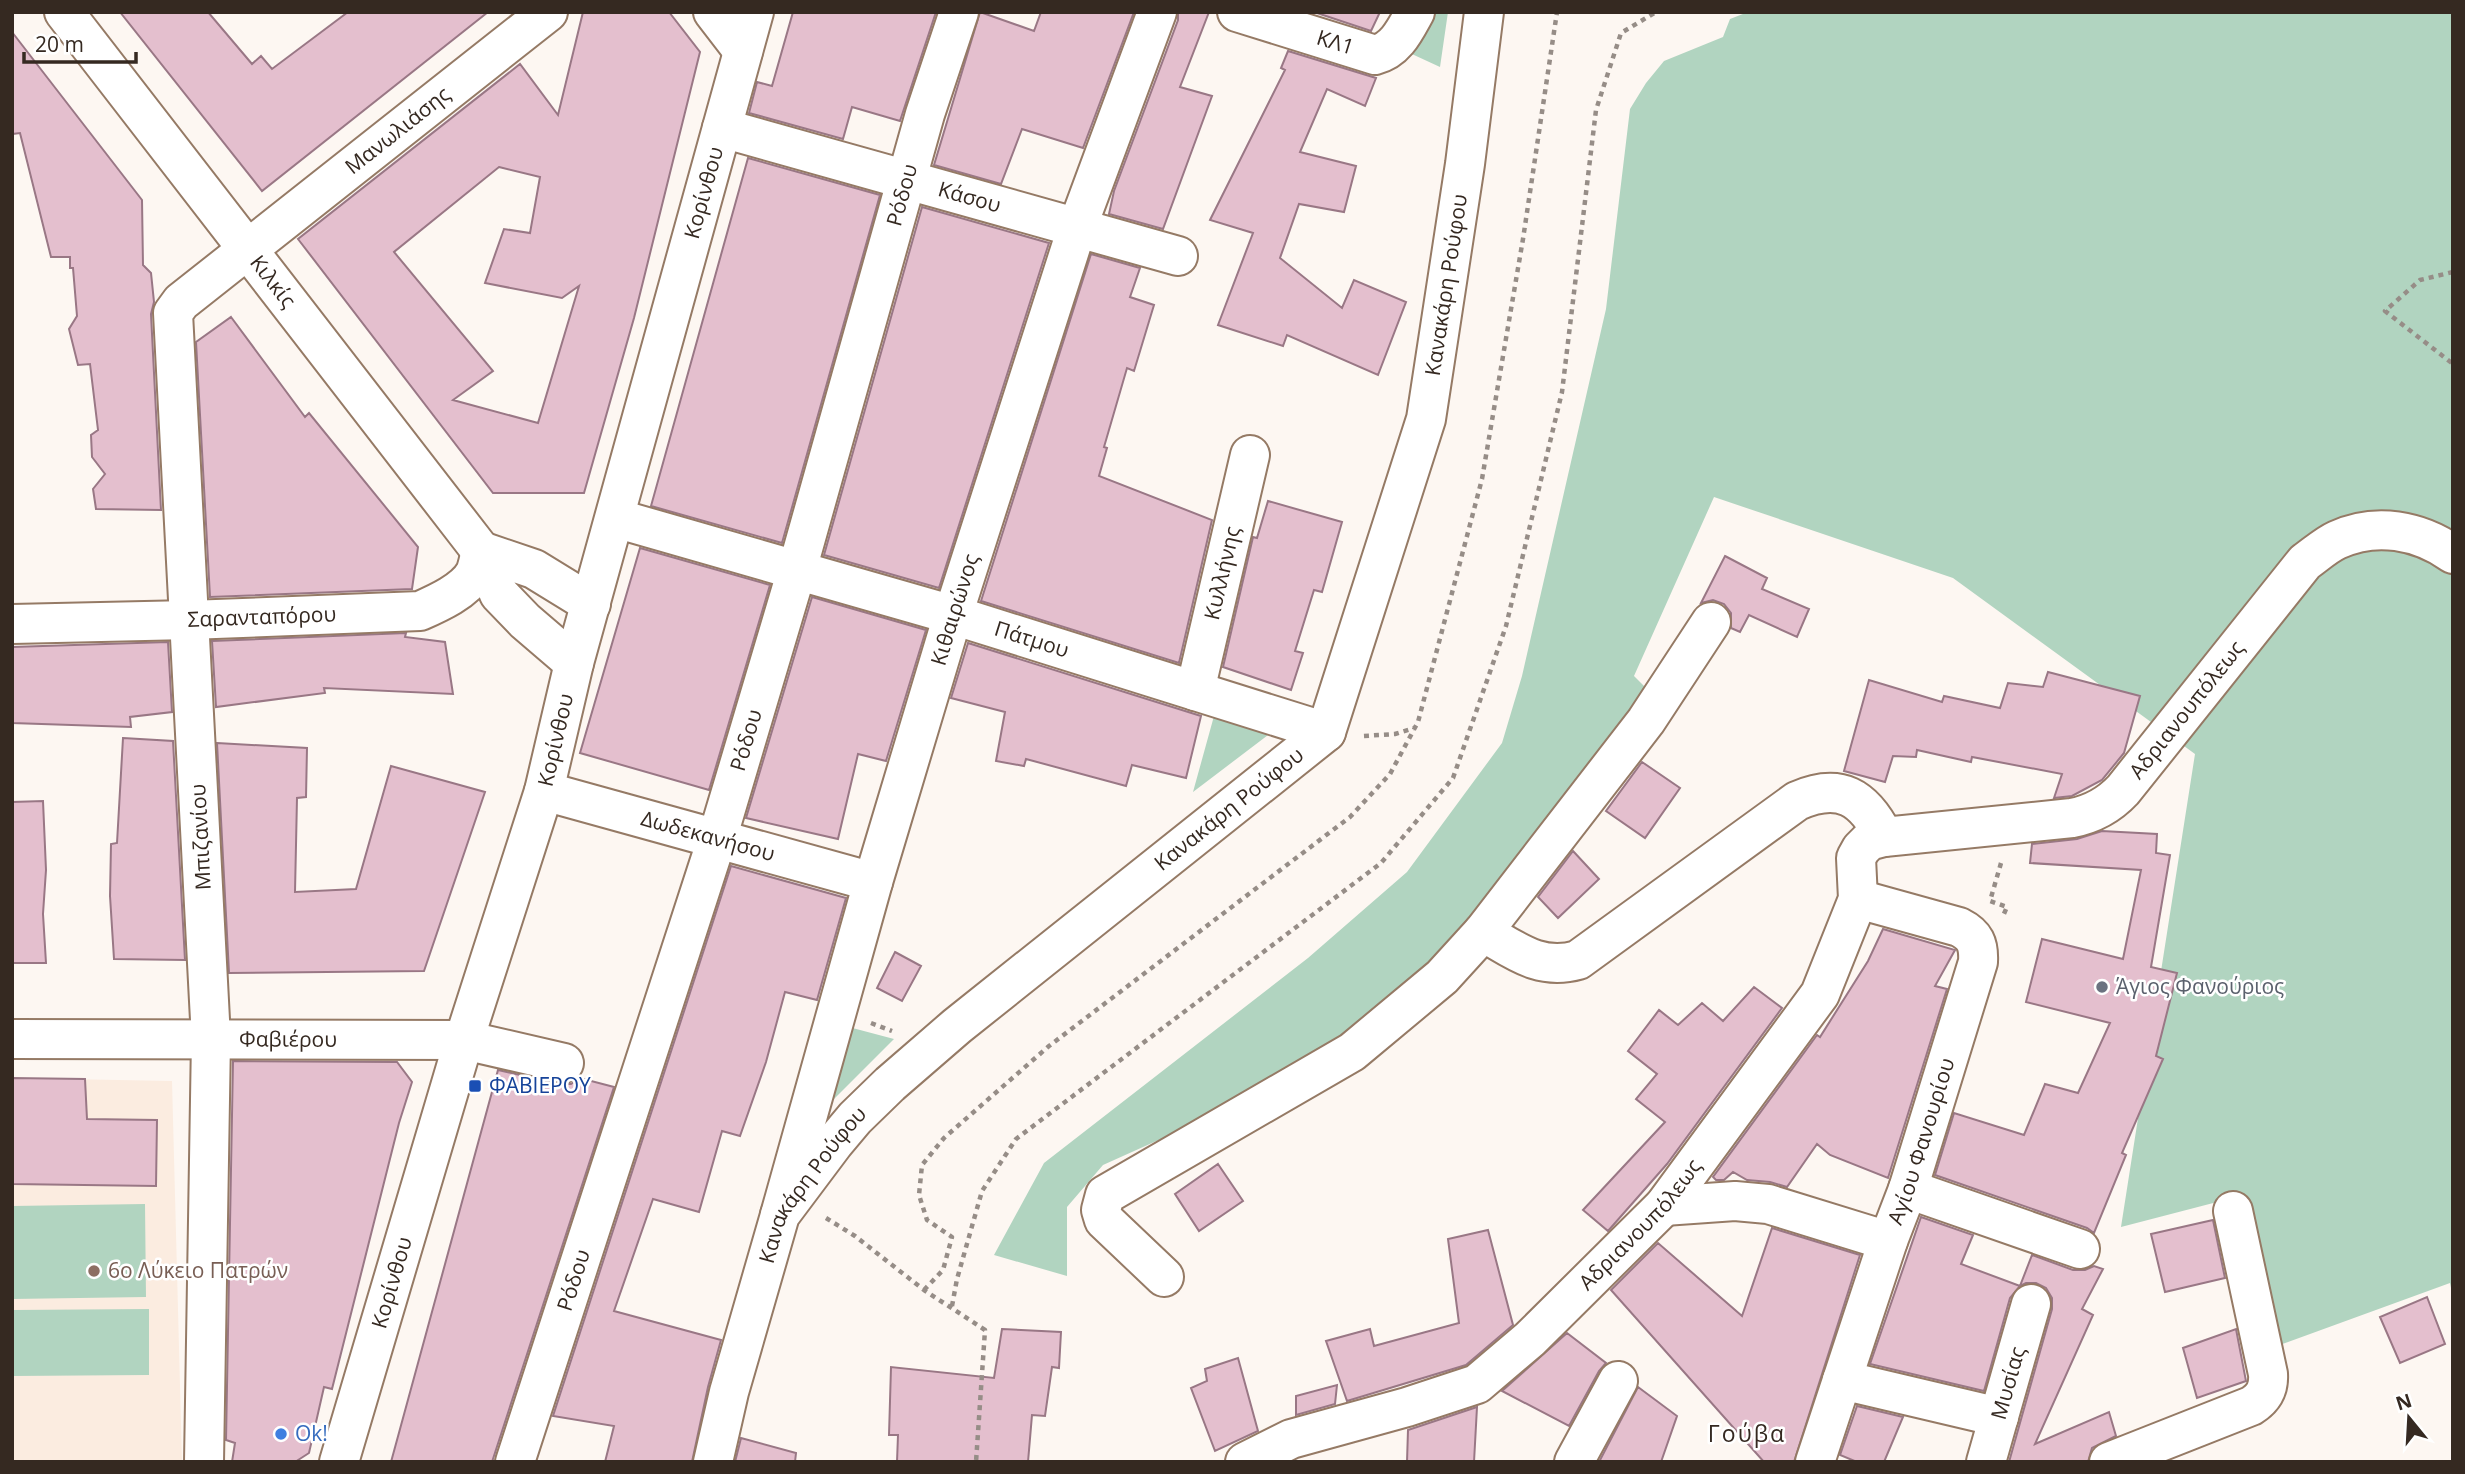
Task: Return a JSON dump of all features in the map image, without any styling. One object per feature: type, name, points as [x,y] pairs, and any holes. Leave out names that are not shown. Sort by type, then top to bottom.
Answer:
[{"type":"street","name":"Κιλκίς","points":[[64,12],[481,551],[499,594],[574,663]]},
{"type":"street","name":"Μανωλιάσης","points":[[248,248],[548,12]]},
{"type":"street","points":[[713,12],[743,51]]},
{"type":"street","name":"Κορίνθου","points":[[339,1462],[464,1040],[544,791],[574,663],[754,12]]},
{"type":"street","name":"Ρόδου","points":[[515,1462],[717,839],[797,570],[929,103],[959,12]]},
{"type":"street","name":"Κιθαιρώνος","points":[[780,1215],[873,882],[953,615],[1077,228],[1157,12]]},
{"type":"street","name":"ΚΛ1","points":[[1237,12],[1375,55],[1386,52],[1405,30],[1415,12]]},
{"type":"street","name":"Κανακάρη Ρούφου","points":[[713,1462],[729,1392],[780,1215],[841,1135],[890,1084],[1029,967],[1326,732],[1426,419],[1465,164],[1484,12]]},
{"type":"street","name":"Κάσου","points":[[722,128],[1178,256]]},
{"type":"street","name":"Μπιζανίου","points":[[204,1462],[211,1039],[173,313],[181,302],[248,248]]},
{"type":"street","name":"Κυλλήνης","points":[[1195,691],[1250,455]]},
{"type":"street","name":"Πάτμου","points":[[615,518],[953,615],[1326,732]]},
{"type":"street","name":"Αδριανουπόλεως","points":[[1245,1462],[1291,1438],[1407,1407],[1477,1384],[1530,1339],[1664,1206],[1820,995],[1858,899],[1856,859],[1869,841],[1884,837],[2084,816],[2115,799],[2305,562],[2336,540],[2365,531],[2389,529],[2415,534],[2441,545],[2453,554]]},
{"type":"street","points":[[481,551],[534,569],[591,604]]},
{"type":"street","name":"Σαρανταπόρου","points":[[12,624],[420,611],[440,602],[468,582],[475,572],[481,551]]},
{"type":"street","points":[[1164,1277],[1104,1220],[1101,1210],[1105,1195],[1352,1052],[1443,977],[1483,932],[1646,721],[1711,622]]},
{"type":"street","name":"Δωδεκανήσου","points":[[544,791],[873,882]]},
{"type":"street","points":[[1483,932],[1540,962],[1553,964],[1578,960],[1797,801],[1815,793],[1844,794],[1858,801],[1869,811],[1884,837]]},
{"type":"street","points":[[1858,899],[1959,927],[1969,932],[1976,940]]},
{"type":"street","name":"Αγίου Φανουρίου","points":[[1815,1462],[1888,1241],[1908,1189],[1978,962],[1976,940]]},
{"type":"street","name":"Φαβιέρου","points":[[12,1039],[464,1040],[564,1063]]},
{"type":"street","points":[[1908,1189],[2080,1249]]},
{"type":"street","points":[[1664,1206],[1735,1202],[1768,1204],[1888,1241]]},
{"type":"street","points":[[2109,1462],[2251,1406],[2266,1393],[2268,1374],[2233,1211]]},
{"type":"street","name":"Μυσίας","points":[[1986,1462],[2031,1304]]},
{"type":"street","points":[[1842,1380],[1999,1417]]},
{"type":"street","points":[[1574,1462],[1618,1381]]},
{"type":"path","points":[[924,1290],[943,1270],[952,1237],[927,1220],[919,1195],[922,1165],[944,1138],[1049,1046],[1350,817],[1390,774],[1414,728],[1482,479],[1523,239],[1557,12]]},
{"type":"path","points":[[952,1307],[957,1279],[982,1191],[1016,1139],[1381,863],[1453,778],[1506,626],[1562,392],[1596,110],[1621,33],[1656,12]]},
{"type":"path","points":[[2453,272],[2420,280],[2385,311],[2453,364]]},
{"type":"path","points":[[1326,732],[1368,737],[1395,734],[1414,728]]},
{"type":"path","points":[[1976,940],[1983,917],[2002,918],[2007,907],[1990,901],[1999,875],[2007,825]]},
{"type":"path","points":[[825,1217],[855,1236],[924,1290],[985,1330],[975,1462]]},
{"type":"shaded area","name":"6ο Λύκειο Πατρών","points":[[12,1078],[172,1081],[182,1462],[12,1462]]},
{"type":"green space","points":[[1425,12],[1448,12],[1440,67],[1401,49]]},
{"type":"green space","points":[[1748,12],[2453,12],[2453,1298],[2450,1283],[2274,1347],[2244,1195],[2121,1227],[2195,754],[1953,578],[1714,497],[1634,676],[1650,692],[1426,974],[1346,1042],[1252,1098],[1103,1165],[1067,1207],[1067,1276],[994,1255],[1044,1163],[1308,958],[1407,872],[1502,743],[1522,676],[1606,309],[1630,109],[1664,61],[1723,37],[1730,19]]},
{"type":"green space","points":[[1214,716],[1272,732],[1193,792]]},
{"type":"green space","points":[[845,1026],[894,1039],[823,1110]]},
{"type":"green space","points":[[145,1204],[146,1297],[12,1299],[12,1206]]},
{"type":"green space","points":[[149,1309],[149,1375],[12,1376],[12,1310]]},
{"type":"building","points":[[120,12],[208,12],[252,64],[261,56],[272,69],[348,12],[488,12],[262,191]]},
{"type":"building","points":[[583,12],[669,12],[700,52],[634,318],[584,493],[493,493],[298,239],[520,64],[558,115]],"holes":[[[499,167],[540,177],[530,233],[504,229],[485,283],[562,298],[579,286],[538,423],[453,400],[493,371],[394,252]]]},
{"type":"building","points":[[793,12],[936,12],[900,121],[852,107],[843,139],[749,113],[757,82],[772,86]]},
{"type":"building","points":[[980,12],[1034,31],[1041,12],[1134,12],[1083,148],[1022,129],[1001,184],[934,165]]},
{"type":"building","points":[[1178,12],[1209,12],[1180,87],[1212,96],[1163,229],[1109,214],[1114,191],[1178,20]]},
{"type":"building","points":[[1314,12],[1380,12],[1371,31]]},
{"type":"building","points":[[12,32],[142,200],[143,265],[151,273],[154,302],[151,314],[161,510],[96,509],[93,489],[105,474],[92,457],[91,435],[98,430],[90,364],[78,365],[69,329],[77,316],[70,257],[51,257],[20,133],[12,134]]},
{"type":"building","points":[[1288,51],[1376,78],[1365,106],[1327,89],[1300,152],[1356,166],[1344,212],[1299,204],[1280,258],[1342,308],[1354,280],[1406,302],[1378,375],[1287,335],[1283,346],[1218,325],[1253,233],[1210,220],[1285,70],[1281,68]]},
{"type":"building","points":[[748,158],[880,195],[782,543],[651,506]]},
{"type":"building","points":[[922,207],[1049,243],[939,588],[824,555]]},
{"type":"building","points":[[1091,254],[1140,268],[1130,297],[1154,305],[1134,371],[1127,368],[1104,447],[1107,448],[1099,476],[1212,520],[1179,663],[981,601]]},
{"type":"building","points":[[231,317],[305,417],[309,413],[418,547],[412,589],[210,597],[196,342]]},
{"type":"building","points":[[1268,501],[1342,522],[1322,592],[1314,590],[1295,651],[1303,653],[1291,690],[1223,667],[1253,537],[1257,538]]},
{"type":"building","points":[[640,548],[770,585],[709,790],[580,753]]},
{"type":"building","points":[[1725,556],[1767,578],[1762,589],[1809,609],[1797,637],[1749,615],[1740,632],[1731,628],[1731,613],[1724,604],[1713,600],[1701,603]]},
{"type":"building","points":[[812,597],[926,630],[886,761],[858,754],[838,839],[746,818]]},
{"type":"building","points":[[406,633],[405,637],[445,642],[453,694],[324,688],[325,693],[216,707],[212,641]]},
{"type":"building","points":[[168,642],[172,712],[130,717],[131,727],[12,723],[12,647]]},
{"type":"building","points":[[968,643],[1201,716],[1186,778],[1132,765],[1126,786],[1026,759],[1024,766],[996,761],[1005,712],[951,698]]},
{"type":"building","points":[[2048,672],[2140,696],[2124,753],[2102,780],[2072,796],[2054,798],[2062,774],[1972,757],[1971,762],[1917,750],[1916,757],[1893,756],[1885,782],[1844,771],[1869,680],[1942,702],[1944,696],[2000,708],[2008,683],[2043,687]]},
{"type":"building","points":[[123,738],[173,741],[185,960],[114,959],[110,896],[111,844],[117,843]]},
{"type":"building","points":[[217,743],[307,748],[306,797],[297,798],[295,892],[356,889],[391,766],[485,792],[424,971],[229,973]]},
{"type":"building","points":[[1642,762],[1680,788],[1645,838],[1606,811]]},
{"type":"building","points":[[43,801],[46,963],[12,963],[12,802]]},
{"type":"building","points":[[2102,831],[2157,834],[2156,853],[2170,855],[2151,967],[2177,973],[2156,1056],[2163,1059],[2122,1153],[2126,1155],[2094,1233],[2087,1228],[1935,1175],[1954,1113],[2024,1135],[2045,1084],[2078,1093],[2110,1023],[2026,1002],[2042,939],[2123,959],[2141,870],[2030,863],[2032,844],[2077,839]]},
{"type":"building","points":[[1573,851],[1599,879],[1558,918],[1538,897]]},
{"type":"building","points":[[731,866],[846,898],[817,1000],[785,992],[766,1062],[740,1136],[722,1131],[699,1212],[653,1199],[614,1311],[721,1340],[692,1462],[605,1462],[614,1426],[553,1416]]},
{"type":"building","points":[[1883,929],[1955,950],[1935,986],[1947,989],[1888,1178],[1830,1155],[1817,1144],[1787,1187],[1747,1180],[1733,1172],[1724,1180],[1716,1180],[1713,1177],[1817,1035],[1820,1037],[1868,961]]},
{"type":"building","points":[[895,952],[921,966],[902,1001],[877,988]]},
{"type":"building","points":[[1754,987],[1782,1008],[1667,1164],[1608,1231],[1583,1210],[1665,1122],[1636,1099],[1657,1074],[1628,1051],[1659,1010],[1678,1025],[1702,1003],[1723,1021]]},
{"type":"building","points":[[233,1061],[397,1062],[412,1082],[399,1123],[332,1389],[324,1387],[309,1453],[295,1462],[232,1462],[235,1443],[226,1440]]},
{"type":"building","points":[[498,1070],[559,1084],[571,1084],[580,1078],[614,1087],[492,1462],[391,1462]]},
{"type":"building","points":[[12,1078],[85,1079],[87,1119],[157,1120],[156,1186],[12,1184]]},
{"type":"building","points":[[1218,1164],[1243,1201],[1199,1231],[1175,1194]]},
{"type":"building","points":[[1921,1217],[1973,1235],[1961,1264],[2020,1286],[2010,1298],[1984,1391],[1870,1364]]},
{"type":"building","points":[[2213,1220],[2225,1278],[2165,1292],[2151,1234]]},
{"type":"building","points":[[1772,1228],[1860,1255],[1794,1462],[1764,1462],[1611,1290],[1658,1243],[1742,1316]]},
{"type":"building","points":[[1488,1230],[1513,1325],[1466,1365],[1347,1401],[1326,1341],[1370,1329],[1374,1346],[1459,1323],[1448,1239]]},
{"type":"building","points":[[2032,1255],[2073,1270],[2085,1270],[2094,1266],[2103,1269],[2082,1309],[2093,1315],[2035,1444],[2109,1412],[2116,1436],[2092,1448],[2088,1462],[2009,1462],[2052,1309],[2052,1298],[2046,1288],[2036,1283],[2020,1286]]},
{"type":"building","points":[[2427,1297],[2445,1344],[2400,1363],[2380,1317]]},
{"type":"building","points":[[1002,1329],[1061,1332],[1059,1368],[1052,1367],[1045,1416],[1032,1415],[1028,1462],[897,1462],[898,1435],[889,1435],[891,1367],[994,1378]]},
{"type":"building","points":[[2236,1329],[2246,1381],[2197,1398],[2183,1348]]},
{"type":"building","points":[[1567,1333],[1606,1363],[1569,1426],[1502,1391]]},
{"type":"building","points":[[1238,1358],[1258,1431],[1215,1451],[1191,1388],[1207,1381],[1205,1369]]},
{"type":"building","points":[[1337,1385],[1335,1404],[1296,1415],[1296,1396]]},
{"type":"building","points":[[1638,1387],[1677,1416],[1661,1462],[1599,1462]]},
{"type":"building","points":[[1857,1406],[1903,1417],[1884,1462],[1857,1462],[1840,1455]]},
{"type":"building","points":[[1477,1407],[1474,1462],[1407,1462],[1408,1430]]},
{"type":"building","points":[[741,1438],[796,1453],[795,1462],[735,1462]]},
{"type":"place","name":"Άγιος Φανούριος","points":[[2102,987]]},
{"type":"place","name":"ΦΑΒΙΕΡΟΥ","points":[[475,1086]]},
{"type":"place","name":"6ο Λύκειο Πατρών","points":[[94,1271]]},
{"type":"place","name":"Ok!","points":[[281,1434]]},
{"type":"district","name":"Γούβα","points":[[1747,1434]]}]
